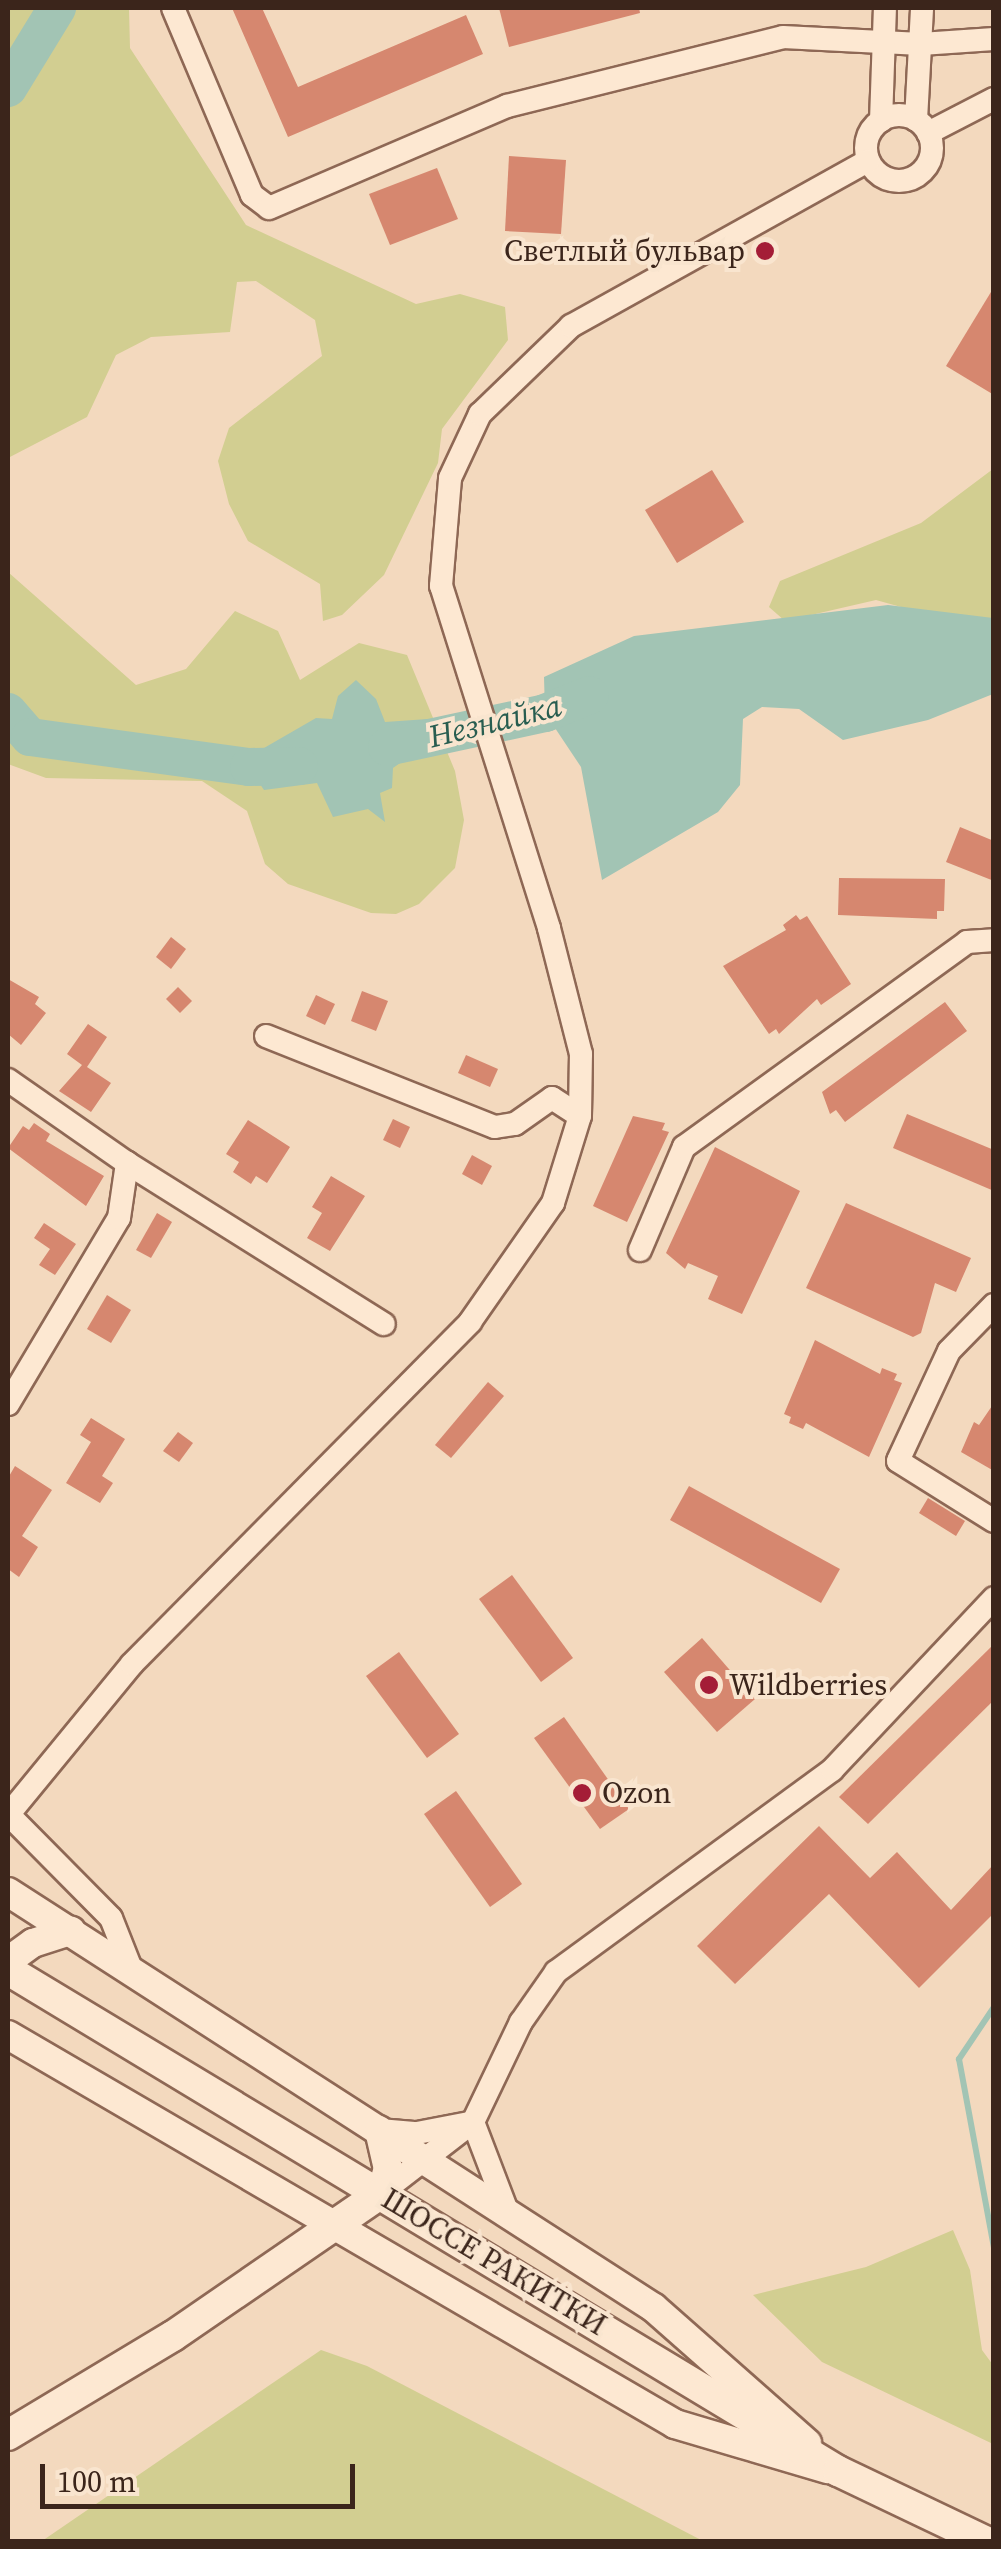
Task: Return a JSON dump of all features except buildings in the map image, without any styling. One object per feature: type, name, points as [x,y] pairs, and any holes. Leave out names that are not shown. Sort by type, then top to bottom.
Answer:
[{"type":"main road","name":"ШОССЕ РАКИТКИ","points":[[8,1970],[838,2471],[987,2542]]},
{"type":"main road","points":[[8,2435],[172,2336],[380,2193]]},
{"type":"street","points":[[173,8],[252,195],[268,208],[507,106],[783,37],[921,44],[994,39]]},
{"type":"street","points":[[882,121],[886,8]]},
{"type":"street","points":[[922,8],[922,127],[929,162],[912,178],[887,177],[868,161],[868,134],[882,121],[901,116],[922,127],[994,100]]},
{"type":"street","points":[[132,1971],[111,1918],[8,1814],[132,1664],[470,1322],[553,1203],[580,1116],[582,1054],[440,586],[450,478],[480,414],[570,326],[868,161]]},
{"type":"street","points":[[640,1250],[684,1147],[966,942],[994,940]]},
{"type":"street","points":[[266,1036],[495,1127],[515,1124],[552,1098],[580,1116]]},
{"type":"street","points":[[8,1080],[127,1163],[384,1324]]},
{"type":"street","points":[[8,1404],[119,1218],[127,1163]]},
{"type":"street","points":[[994,1305],[949,1351],[898,1460],[994,1521]]},
{"type":"street","points":[[380,2193],[427,2161],[472,2122],[529,2008],[556,1972],[832,1770],[994,1598]]},
{"type":"street","points":[[8,1892],[654,2308],[838,2471]]},
{"type":"street","points":[[8,1961],[33,1943],[71,1931]]},
{"type":"street","points":[[8,2035],[676,2424],[838,2471]]},
{"type":"street","points":[[379,2130],[417,2133],[472,2122]]},
{"type":"street","points":[[472,2122],[507,2211]]},
{"type":"street","points":[[379,2130],[388,2168],[380,2193]]},
{"type":"shaded area","points":[[8,8],[129,8],[130,48],[246,225],[416,304],[460,294],[505,307],[508,340],[442,429],[438,463],[384,575],[342,615],[323,621],[320,584],[248,541],[229,504],[218,461],[229,428],[322,356],[315,320],[256,281],[237,282],[230,332],[151,337],[116,355],[87,417],[8,458]]},
{"type":"shaded area","points":[[993,469],[994,633],[876,600],[785,621],[769,607],[780,581],[921,523]]},
{"type":"shaded area","points":[[8,572],[136,685],[186,669],[235,611],[278,631],[300,680],[359,643],[407,655],[455,771],[464,820],[455,868],[419,904],[396,914],[371,913],[288,884],[265,864],[247,811],[202,781],[46,778],[8,764]]},
{"type":"shaded area","points":[[888,605],[993,618],[993,694],[928,720],[843,740],[799,709],[762,707],[743,719],[740,785],[718,812],[602,880],[581,767],[545,713],[544,677],[634,636]]},
{"type":"shaded area","points":[[356,680],[376,699],[385,722],[428,719],[436,738],[393,768],[392,788],[380,793],[385,822],[368,809],[333,817],[317,783],[264,790],[249,768],[264,748],[316,718],[332,719],[338,696]]},
{"type":"shaded area","points":[[953,2230],[970,2270],[982,2350],[993,2365],[993,2444],[822,2362],[753,2295],[866,2267]]},
{"type":"shaded area","points":[[321,2350],[367,2366],[703,2541],[42,2541]]},
{"type":"waterway","name":"Незнайка","points":[[8,88],[57,8]]},
{"type":"waterway","name":"Незнайка","points":[[387,747],[545,713],[590,695]]},
{"type":"waterway","name":"Незнайка","points":[[8,712],[30,737],[249,767],[299,766]]},
{"type":"waterway","points":[[994,2007],[959,2059],[994,2248]]},
{"type":"place","name":"Светлый бульвар","points":[[765,251]]},
{"type":"place","name":"Wildberries","points":[[709,1685]]},
{"type":"place","name":"Ozon","points":[[582,1793]]}]
